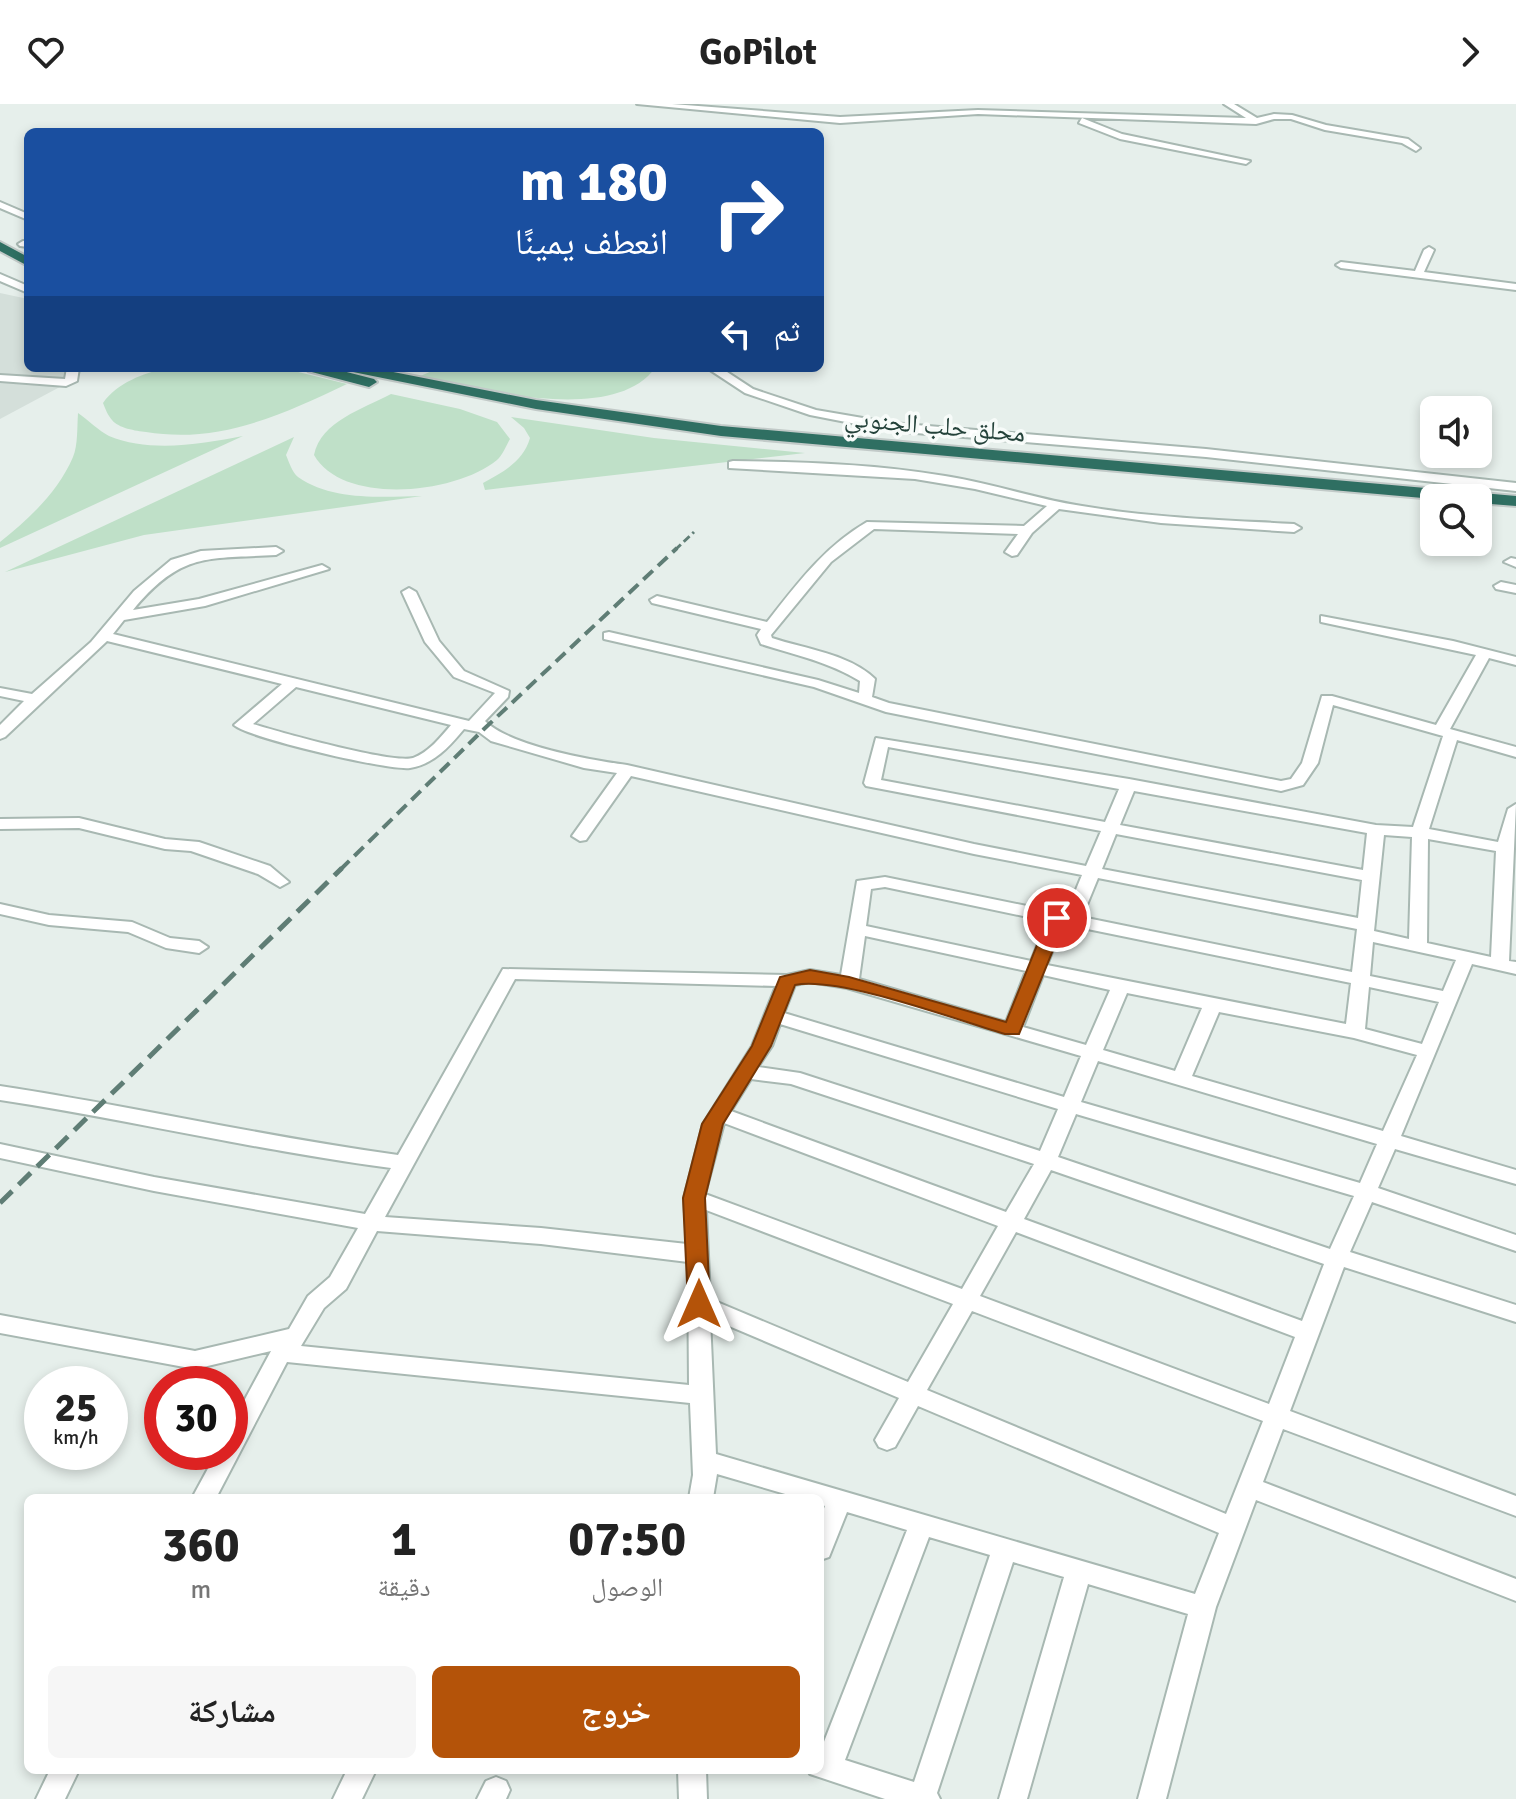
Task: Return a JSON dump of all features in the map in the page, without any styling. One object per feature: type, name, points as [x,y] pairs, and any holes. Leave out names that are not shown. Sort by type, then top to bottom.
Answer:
[{"type":"highway","points":[[0,231],[24,244]]},
{"type":"highway","points":[[0,246],[24,260]]},
{"type":"highway","name":"محلق حلب الجنوبي","points":[[332,372],[520,412],[737,441],[1420,501]]},
{"type":"highway","name":"محلق حلب الجنوبي","points":[[371,372],[504,401],[679,426],[1516,501]]},
{"type":"highway","points":[[1492,508],[1516,511]]},
{"type":"street","points":[[641,104],[840,120],[978,112],[1256,121],[1274,116],[1292,117],[1325,127],[1405,141],[1416,148]]},
{"type":"street","points":[[1228,104],[1256,121]]},
{"type":"street","points":[[1058,116],[1085,122],[1120,136],[1246,161]]},
{"type":"street","points":[[0,205],[24,215]]},
{"type":"street","points":[[1418,275],[1429,250]]},
{"type":"street","points":[[1341,265],[1516,287]]},
{"type":"street","points":[[0,277],[24,288]]},
{"type":"street","points":[[0,378],[66,383],[71,381],[72,372]]},
{"type":"street","points":[[719,372],[749,391],[814,413],[892,427],[1206,453],[1516,487]]},
{"type":"street","points":[[733,465],[843,467],[904,473],[978,485],[1056,505],[1186,522],[1294,528]]},
{"type":"street","points":[[1012,552],[1027,530],[1056,505]]},
{"type":"street","points":[[861,699],[866,695],[868,679],[826,656],[766,641],[764,635],[833,551],[849,535],[872,525],[1027,530]]},
{"type":"street","points":[[0,734],[103,636],[139,594],[185,558],[276,551]]},
{"type":"street","points":[[118,617],[200,603],[322,569]]},
{"type":"street","points":[[409,592],[432,642],[459,674],[502,691],[503,694],[476,721],[496,738],[576,761],[1092,874],[1367,930],[1465,959],[1508,966],[1509,850],[1516,809]]},
{"type":"street","points":[[657,600],[770,627]]},
{"type":"street","points":[[1326,619],[1516,661]]},
{"type":"street","points":[[103,636],[484,729]]},
{"type":"street","points":[[609,636],[818,684],[861,699],[946,719],[1281,786],[1297,782],[1310,763],[1327,699],[1516,752]]},
{"type":"street","points":[[1418,944],[1420,832],[1446,731],[1484,654]]},
{"type":"street","points":[[292,683],[242,725],[370,759],[418,764],[435,753],[461,723]]},
{"type":"street","points":[[0,692],[35,699]]},
{"type":"street","points":[[1371,877],[872,783],[881,741],[1376,830],[1420,832],[1509,850]]},
{"type":"street","points":[[580,836],[627,770]]},
{"type":"street","points":[[1012,1030],[1035,968],[1092,874],[1129,784]]},
{"type":"street","points":[[0,824],[79,823],[165,844],[193,846],[264,870],[280,882]]},
{"type":"street","points":[[1355,1032],[1376,830]]},
{"type":"street","points":[[849,982],[863,885],[885,882],[1450,998]]},
{"type":"street","points":[[0,909],[49,920],[132,927],[166,943],[199,947]]},
{"type":"street","points":[[857,929],[1355,1032],[1428,1052]]},
{"type":"street","points":[[1152,1799],[1203,1607],[1337,1258],[1428,1052],[1465,959]]},
{"type":"street","points":[[248,1417],[316,1302],[338,1283],[509,973],[787,981],[810,976],[849,982],[1516,1177]]},
{"type":"street","points":[[701,1494],[704,1460],[699,1258],[694,1198],[713,1124],[747,1072],[787,981]]},
{"type":"street","points":[[887,1440],[1046,1161],[1121,986]]},
{"type":"street","points":[[1181,1078],[1213,1005]]},
{"type":"street","points":[[773,1016],[1070,1107],[1367,1192],[1516,1243]]},
{"type":"street","points":[[747,1072],[793,1078],[1516,1314]]},
{"type":"street","points":[[0,1093],[99,1108],[299,1149],[405,1163]]},
{"type":"street","points":[[720,1114],[1309,1333]]},
{"type":"street","points":[[0,1151],[154,1184],[372,1223],[590,1241],[686,1252],[699,1258]]},
{"type":"street","points":[[694,1198],[1516,1506]]},
{"type":"street","points":[[699,1304],[1233,1528]]},
{"type":"street","points":[[0,1324],[195,1360],[288,1345],[701,1395]]},
{"type":"street","points":[[704,1460],[820,1494]]},
{"type":"street","points":[[206,1494],[219,1470]]},
{"type":"street","points":[[1249,1487],[1516,1590]]},
{"type":"street","points":[[824,1495],[1203,1607]]},
{"type":"street","points":[[824,1539],[840,1500]]},
{"type":"street","points":[[922,1524],[824,1766],[924,1798],[1005,1548]]},
{"type":"street","points":[[1013,1799],[1079,1570]]},
{"type":"street","points":[[50,1799],[63,1774]]},
{"type":"street","points":[[347,1799],[360,1774]]},
{"type":"street","points":[[692,1774],[693,1799]]},
{"type":"shaded area","points":[[0,293],[24,298],[24,372],[67,372],[71,381],[0,419]]},
{"type":"green space","points":[[298,372],[347,384],[250,424],[199,434],[173,435],[132,430],[118,425],[103,403],[131,380],[149,373]]},
{"type":"green space","points":[[430,372],[650,372],[635,385],[608,395],[577,399],[507,394],[418,377]]},
{"type":"green space","points":[[391,394],[460,409],[497,422],[510,439],[499,458],[479,472],[429,487],[374,488],[349,482],[329,471],[314,455],[325,433],[345,417]]},
{"type":"green space","points":[[78,413],[109,436],[141,444],[193,444],[243,436],[0,548],[0,542],[42,504],[67,470],[76,447]]},
{"type":"green space","points":[[511,417],[654,438],[805,453],[485,490],[483,483],[518,460],[530,438]]},
{"type":"green space","points":[[294,437],[286,455],[296,475],[311,485],[358,496],[422,496],[144,535],[5,572]]},
{"type":"railway","points":[[675,550],[694,532]]},
{"type":"railway","points":[[340,870],[484,729],[677,548]]},
{"type":"railway","points":[[0,1203],[342,868]]},
{"type":"route","points":[[699,1304],[694,1198],[713,1124],[762,1046],[787,981],[810,976],[849,982],[1012,1030],[1057,918]]}]
